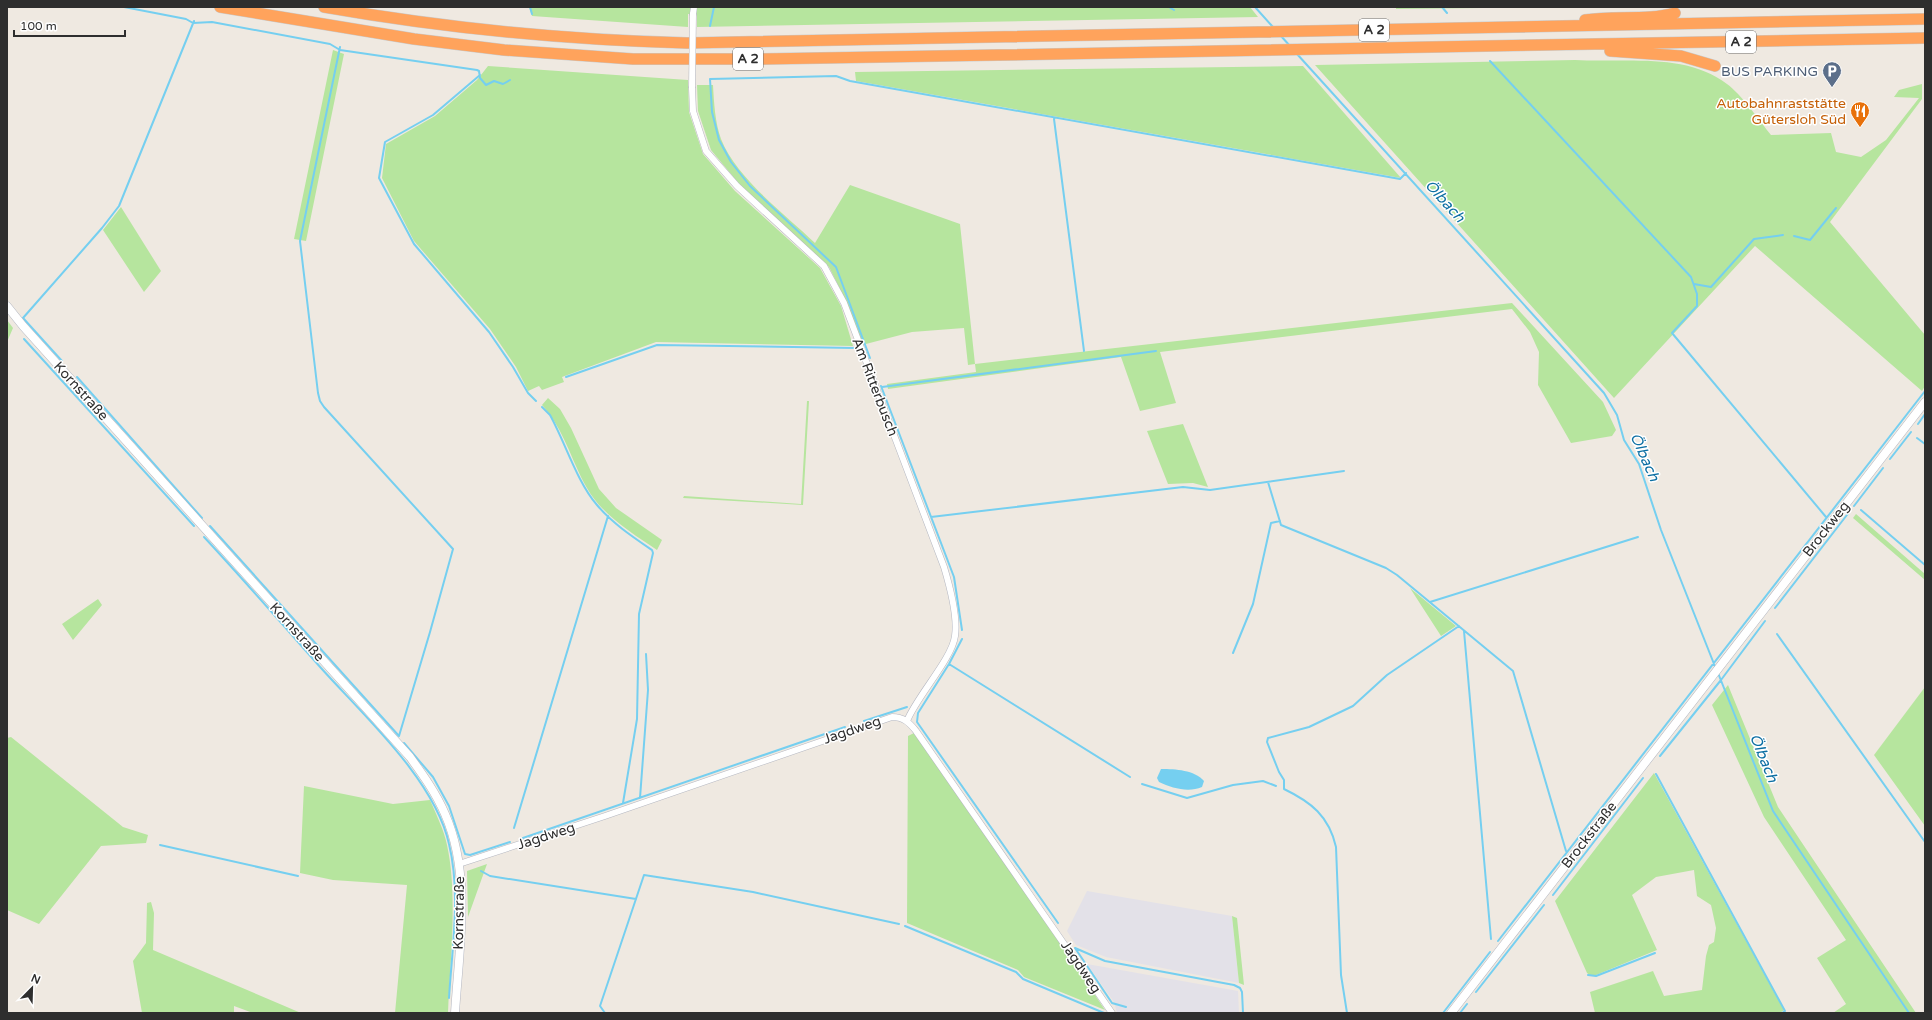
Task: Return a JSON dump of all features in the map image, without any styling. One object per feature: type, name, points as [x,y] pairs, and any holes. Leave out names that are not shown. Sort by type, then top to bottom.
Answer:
[{"type":"highway","name":"A 2","points":[[220,7],[414,39],[504,50],[633,59],[764,59],[1925,38]]},
{"type":"highway","name":"A 2","points":[[324,7],[417,22],[497,32],[632,41],[755,43],[1925,19]]},
{"type":"highway","points":[[1557,27],[1594,19],[1658,16],[1675,13]]},
{"type":"highway","points":[[1558,45],[1586,49],[1681,56],[1715,66]]},
{"type":"street","name":"Am Ritterbusch","points":[[694,10],[692,88],[693,111],[706,151],[737,186],[824,266],[844,303],[944,567],[951,590],[956,636],[943,663],[911,711],[907,721]]},
{"type":"street","name":"Kornstraße","points":[[7,306],[23,326],[410,757],[430,786],[445,814],[454,840],[459,864],[462,902],[455,1013]]},
{"type":"street","name":"Brockweg","points":[[1727,658],[1925,402]]},
{"type":"street","name":"Brockstraße","points":[[1451,1013],[1727,658]]},
{"type":"street","name":"Jagdweg","points":[[459,864],[605,816],[892,717],[899,717],[907,721],[916,731],[1112,1013]]},
{"type":"shaded area","points":[[1087,891],[1232,916],[1239,983],[1106,957],[1076,945],[1067,931]]},
{"type":"shaded area","points":[[1087,964],[1238,991],[1239,1013],[1117,1013],[1114,1002]]},
{"type":"green space","points":[[529,7],[1250,7],[1258,17],[697,27],[697,14],[688,14],[688,27],[532,16]]},
{"type":"green space","points":[[1396,7],[1570,7],[1396,9]]},
{"type":"green space","points":[[333,50],[344,54],[306,241],[294,239]]},
{"type":"green space","points":[[1575,60],[1654,61],[1693,67],[1711,74],[1732,88],[1771,135],[1831,133],[1836,152],[1861,157],[1886,140],[1919,98],[1894,97],[1899,90],[1922,84],[1922,99],[1830,222],[1925,335],[1925,386],[1922,391],[1755,246],[1614,398],[1315,65]]},
{"type":"green space","points":[[488,66],[688,80],[689,112],[703,154],[735,191],[820,268],[841,306],[853,346],[656,342],[562,377],[564,382],[542,390],[539,386],[528,391],[516,367],[490,329],[414,241],[382,178],[386,144],[435,116],[477,80]]},
{"type":"green space","points":[[1303,66],[1401,178],[856,81],[855,72]]},
{"type":"green space","points":[[697,85],[713,85],[715,112],[719,133],[728,154],[738,168],[762,195],[815,243],[850,185],[960,224],[975,364],[968,365],[964,328],[912,332],[862,345],[847,303],[829,267],[740,185],[711,150],[698,111]]},
{"type":"green space","points":[[121,207],[161,271],[144,292],[103,230]]},
{"type":"green space","points":[[1512,303],[1603,402],[1616,430],[1612,436],[1571,443],[1538,385],[1539,352],[1530,332],[1512,309],[1160,352],[1176,403],[1140,411],[1121,357],[888,389],[887,384],[976,372],[975,364]]},
{"type":"green space","points":[[7,320],[13,328],[7,342]]},
{"type":"green space","points":[[548,398],[560,409],[571,428],[599,489],[616,508],[662,540],[657,550],[618,523],[593,498],[581,477],[562,434],[550,414],[542,405]]},
{"type":"green space","points":[[807,401],[809,401],[803,505],[683,498],[684,496],[801,504]]},
{"type":"green space","points":[[1183,424],[1208,487],[1193,483],[1168,484],[1147,431]]},
{"type":"green space","points":[[1856,514],[1925,574],[1925,580],[1853,518]]},
{"type":"green space","points":[[1410,588],[1456,626],[1441,636]]},
{"type":"green space","points":[[98,599],[102,605],[73,640],[62,624]]},
{"type":"green space","points":[[1728,685],[1778,807],[1916,1013],[1833,1013],[1846,1004],[1817,958],[1846,940],[1764,817],[1712,705]]},
{"type":"green space","points":[[1925,687],[1925,826],[1874,755]]},
{"type":"green space","points":[[914,733],[1105,1010],[1024,977],[1018,970],[907,923],[908,736]]},
{"type":"green space","points":[[11,737],[123,827],[148,835],[146,843],[101,846],[39,924],[7,910],[7,738]]},
{"type":"green space","points":[[1654,773],[1784,1010],[1780,1013],[1595,1013],[1590,992],[1653,971],[1664,996],[1702,990],[1706,956],[1709,945],[1714,942],[1716,928],[1711,905],[1697,896],[1694,870],[1656,877],[1632,895],[1657,950],[1596,975],[1591,976],[1587,973],[1555,901]]},
{"type":"green space","points":[[304,786],[393,804],[430,800],[446,839],[452,885],[453,907],[448,1013],[395,1013],[407,885],[333,880],[300,873]]},
{"type":"green space","points":[[487,864],[468,917],[467,871]]},
{"type":"green space","points":[[151,902],[154,913],[153,950],[301,1013],[253,1013],[234,1006],[234,1013],[142,1013],[133,961],[146,943],[147,903]]},
{"type":"green space","points":[[1232,916],[1237,918],[1244,985],[1239,983]]},
{"type":"water","points":[[1161,769],[1179,770],[1195,774],[1204,781],[1202,787],[1186,790],[1159,782],[1157,778]]},
{"type":"waterway","points":[[124,7],[186,19],[193,23],[212,22],[330,44],[340,50],[477,70],[479,71],[480,78],[486,85],[494,81],[503,84],[510,80]]},
{"type":"waterway","points":[[530,7],[532,14]]},
{"type":"waterway","points":[[710,26],[714,7]]},
{"type":"waterway","points":[[1169,7],[1174,10]]},
{"type":"waterway","name":"Ölbach","points":[[1255,7],[1273,27]]},
{"type":"waterway","points":[[1442,7],[1447,13]]},
{"type":"waterway","points":[[62,361],[23,318],[102,228],[119,206],[194,21]]},
{"type":"waterway","name":"Ölbach","points":[[1281,36],[1290,46]]},
{"type":"waterway","points":[[340,47],[300,241],[318,393],[320,401],[324,407],[453,549],[399,736]]},
{"type":"waterway","name":"Ölbach","points":[[1297,54],[1604,393],[1617,415],[1624,440],[1639,464],[1661,530],[1716,669]]},
{"type":"waterway","points":[[1490,61],[1691,277],[1697,294],[1697,306],[1672,333],[1826,517]]},
{"type":"waterway","points":[[480,75],[433,115],[385,142],[379,178],[414,244],[489,332],[513,367],[528,393],[536,401]]},
{"type":"waterway","points":[[870,358],[836,267],[750,186],[731,162],[719,140],[712,112],[710,79],[836,76],[850,81],[1400,179],[1406,173]]},
{"type":"waterway","points":[[1054,119],[1084,351]]},
{"type":"waterway","points":[[1794,236],[1810,240],[1836,208]]},
{"type":"waterway","points":[[1694,284],[1711,287],[1754,239],[1783,235]]},
{"type":"waterway","points":[[24,339],[194,526]]},
{"type":"waterway","points":[[566,377],[657,345],[855,348]]},
{"type":"waterway","points":[[882,387],[1156,351]]},
{"type":"waterway","points":[[77,377],[202,518]]},
{"type":"waterway","points":[[881,386],[954,577],[962,630]]},
{"type":"waterway","name":"Ölbach","points":[[1498,941],[1925,391]]},
{"type":"waterway","points":[[542,407],[550,415],[556,426],[577,474],[590,496],[609,518],[652,550],[653,553],[639,614],[637,719],[623,803]]},
{"type":"waterway","points":[[1918,424],[1925,414]]},
{"type":"waterway","points":[[1890,459],[1911,432]]},
{"type":"waterway","points":[[1917,438],[1925,444]]},
{"type":"waterway","points":[[1854,506],[1883,468]]},
{"type":"waterway","points":[[931,517],[1183,487],[1210,490],[1344,471]]},
{"type":"waterway","points":[[1268,482],[1281,525],[1386,568],[1397,575],[1513,671],[1566,851]]},
{"type":"waterway","points":[[1861,510],[1925,565]]},
{"type":"waterway","points":[[1775,608],[1850,511]]},
{"type":"waterway","points":[[514,828],[608,516]]},
{"type":"waterway","points":[[1233,653],[1253,604],[1271,523],[1280,521]]},
{"type":"waterway","points":[[210,526],[399,736]]},
{"type":"waterway","points":[[204,537],[321,668],[377,728],[414,773],[429,796],[441,820],[449,844],[453,863],[455,921],[449,998]]},
{"type":"waterway","points":[[1430,602],[1638,537]]},
{"type":"waterway","points":[[1660,756],[1721,680],[1765,621]]},
{"type":"waterway","points":[[1284,789],[1284,780],[1279,772],[1267,742],[1268,738],[1309,727],[1353,706],[1387,675],[1459,626]]},
{"type":"waterway","points":[[1464,631],[1491,939]]},
{"type":"waterway","points":[[1777,634],[1925,842]]},
{"type":"waterway","points":[[962,639],[949,664],[918,713],[917,722],[1058,923]]},
{"type":"waterway","points":[[640,798],[648,690],[646,654]]},
{"type":"waterway","points":[[949,664],[1130,777]]},
{"type":"waterway","name":"Ölbach","points":[[1718,673],[1773,811],[1909,1013]]},
{"type":"waterway","points":[[864,721],[907,707]]},
{"type":"waterway","points":[[523,838],[845,727]]},
{"type":"waterway","points":[[404,743],[433,777],[449,806],[465,854],[470,855],[510,842]]},
{"type":"waterway","points":[[1656,774],[1785,1011],[1782,1013]]},
{"type":"waterway","points":[[1553,895],[1643,778]]},
{"type":"waterway","points":[[1142,784],[1187,798],[1233,785],[1263,781],[1276,786]]},
{"type":"waterway","points":[[1284,789],[1303,799],[1318,811],[1324,818],[1333,836],[1336,847],[1341,975],[1347,1013]]},
{"type":"waterway","points":[[160,845],[298,876]]},
{"type":"waterway","points":[[481,871],[490,876],[636,899]]},
{"type":"waterway","points":[[605,1013],[600,1006],[644,875],[753,892],[899,924]]},
{"type":"waterway","points":[[1476,992],[1544,905]]},
{"type":"waterway","points":[[905,926],[1016,972],[1023,979],[1104,1013]]},
{"type":"waterway","points":[[1075,948],[1105,961],[1234,985],[1240,988],[1242,992],[1243,1013]]},
{"type":"waterway","points":[[1075,948],[1112,1003],[1126,1007]]},
{"type":"waterway","points":[[1443,1013],[1490,952]]},
{"type":"waterway","points":[[1588,975],[1596,976],[1655,953]]},
{"type":"waterway","points":[[1460,1013],[1467,1004]]},
{"type":"place","name":"BUS PARKING","points":[[1832,88]]},
{"type":"place","name":"Autobahnraststätte Gütersloh Süd","points":[[1860,128]]}]
